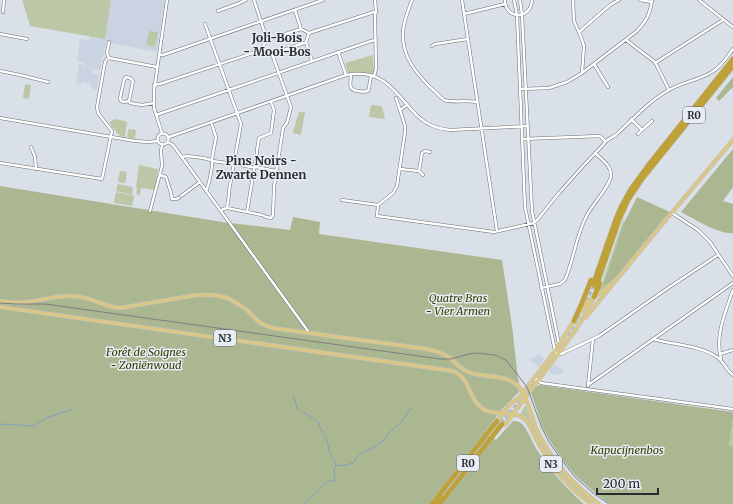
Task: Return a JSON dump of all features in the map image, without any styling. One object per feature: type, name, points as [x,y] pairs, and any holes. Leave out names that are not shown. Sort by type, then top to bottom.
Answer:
[{"type":"highway","name":"R0","points":[[625,197],[637,178],[644,169],[647,168],[733,58]]},
{"type":"highway","name":"R0","points":[[596,289],[624,208],[642,179],[733,66]]},
{"type":"highway","points":[[594,297],[616,219],[625,197]]},
{"type":"highway","points":[[574,321],[585,297],[614,214],[625,197]]},
{"type":"highway","name":"R0","points":[[436,504],[500,422]]},
{"type":"highway","name":"R0","points":[[440,504],[500,422]]},
{"type":"highway","points":[[432,504],[500,422]]},
{"type":"highway","points":[[444,504],[500,422]]},
{"type":"main road","points":[[584,318],[733,140]]},
{"type":"main road","points":[[596,289],[618,278]]},
{"type":"main road","points":[[0,301],[17,303],[54,297],[79,296],[120,308],[198,295],[213,295],[237,303],[246,309],[258,321],[272,328],[437,351],[470,373],[509,380],[528,389]]},
{"type":"main road","points":[[514,414],[512,407],[522,393],[528,389],[536,379],[556,352],[584,305],[594,297]]},
{"type":"main road","points":[[556,352],[560,350],[584,318],[594,297]]},
{"type":"main road","name":"N3","points":[[0,307],[450,370],[462,376],[478,404],[488,412]]},
{"type":"main road","name":"N3","points":[[519,386],[536,428],[553,457],[577,486],[599,504]]},
{"type":"main road","points":[[500,422],[514,414],[525,398],[528,389]]},
{"type":"main road","points":[[500,422],[502,413],[511,403],[518,399]]},
{"type":"main road","points":[[488,412],[514,414]]},
{"type":"main road","points":[[488,412],[496,416],[500,422]]},
{"type":"main road","name":"N3","points":[[514,414],[527,421],[544,452],[562,478],[591,504]]},
{"type":"street","points":[[3,12],[4,0]]},
{"type":"street","points":[[167,0],[154,85],[154,103],[162,133],[166,134],[168,137]]},
{"type":"street","points":[[218,11],[246,0]]},
{"type":"street","points":[[254,0],[267,40]]},
{"type":"street","points":[[159,55],[163,55],[321,0]]},
{"type":"street","points":[[351,74],[351,89],[354,91],[368,91],[372,76],[376,71],[375,0]]},
{"type":"street","points":[[412,0],[404,23],[403,45],[417,74],[444,100],[477,100]]},
{"type":"street","points":[[462,0],[497,231]]},
{"type":"street","points":[[505,0],[509,11],[517,15],[526,13],[532,5],[532,0]]},
{"type":"street","points":[[514,0],[517,15],[525,207],[541,288],[556,352],[561,354],[599,336],[718,255]]},
{"type":"street","points":[[520,0],[522,14],[531,202],[560,350]]},
{"type":"street","points":[[573,0],[574,21],[584,46],[582,73]]},
{"type":"street","points":[[579,32],[610,5],[619,0]]},
{"type":"street","points":[[520,89],[555,87],[582,73],[626,40],[644,23],[650,12],[652,1],[640,0]]},
{"type":"street","points":[[699,0],[733,27]]},
{"type":"street","points":[[464,14],[506,4]]},
{"type":"street","points":[[295,10],[301,29]]},
{"type":"street","points":[[262,50],[267,40],[301,29],[309,33],[374,10]]},
{"type":"street","points":[[655,63],[723,20]]},
{"type":"street","points":[[205,24],[240,124],[227,208]]},
{"type":"street","points":[[309,33],[306,42],[312,61]]},
{"type":"street","points":[[0,34],[27,39]]},
{"type":"street","points":[[432,46],[435,44],[468,39]]},
{"type":"street","points":[[156,114],[371,40],[376,40]]},
{"type":"street","points":[[626,40],[655,63],[669,90]]},
{"type":"street","points":[[109,42],[107,53],[109,58]]},
{"type":"street","points":[[154,85],[262,50],[272,54],[306,42]]},
{"type":"street","points":[[396,98],[405,126],[398,186],[393,193],[378,205],[377,216],[494,232],[534,223],[604,144],[605,140],[615,135],[655,99],[669,90],[713,72],[724,62],[733,49]]},
{"type":"street","points":[[338,52],[346,76]]},
{"type":"street","points":[[221,211],[224,208],[227,208],[262,215],[268,218],[271,218],[274,214],[274,188],[276,171],[283,128],[288,122],[291,107],[272,54]]},
{"type":"street","points":[[109,58],[157,67]]},
{"type":"street","points":[[0,163],[101,180],[103,177],[112,131],[98,113],[97,107],[105,62],[109,58]]},
{"type":"street","points":[[594,64],[608,87]]},
{"type":"street","points":[[0,71],[48,82]]},
{"type":"street","points":[[168,137],[351,74],[361,74],[380,79],[390,86],[420,119],[437,128],[450,130],[527,126]]},
{"type":"street","points":[[129,101],[133,81],[127,77],[124,80],[120,98],[122,101],[129,101],[130,103],[142,105],[154,103]]},
{"type":"street","points":[[247,212],[259,138],[271,133],[274,110],[271,102]]},
{"type":"street","points":[[400,110],[407,105]]},
{"type":"street","points":[[0,118],[142,142],[158,141],[162,145]]},
{"type":"street","points":[[631,119],[642,130]]},
{"type":"street","points":[[638,134],[652,121]]},
{"type":"street","points":[[206,191],[213,161],[212,159],[216,137],[211,122]]},
{"type":"street","points":[[158,141],[158,137],[162,133]]},
{"type":"street","points":[[522,139],[600,136],[605,140]]},
{"type":"street","points":[[168,137],[168,142]]},
{"type":"street","points":[[162,145],[168,142]]},
{"type":"street","points":[[168,142],[182,157],[308,333]]},
{"type":"street","points":[[150,211],[162,166],[162,145]]},
{"type":"street","points":[[31,147],[35,157],[36,169]]},
{"type":"street","points":[[419,171],[422,153],[425,151],[430,152]]},
{"type":"street","points":[[541,288],[560,284],[566,280],[583,222],[610,180],[611,174],[609,167],[595,153]]},
{"type":"street","points":[[182,157],[196,157],[276,171]]},
{"type":"street","points":[[400,169],[419,171],[424,175]]},
{"type":"street","points":[[160,175],[166,177],[172,200],[176,200],[200,182]]},
{"type":"street","points":[[342,200],[378,205]]},
{"type":"street","points":[[672,213],[698,230],[710,242],[733,276]]},
{"type":"street","points":[[536,264],[542,262]]},
{"type":"street","points":[[588,385],[733,283]]},
{"type":"street","points":[[733,290],[723,319],[718,344],[721,360],[733,376]]},
{"type":"street","points":[[550,330],[556,329]]},
{"type":"street","points":[[557,335],[562,336],[568,331]]},
{"type":"street","points":[[588,389],[593,338]]},
{"type":"street","points":[[653,339],[707,352],[721,360]]},
{"type":"street","points":[[720,354],[733,350]]},
{"type":"street","points":[[536,379],[541,383],[733,409]]},
{"type":"shaded area","points":[[111,0],[165,0],[157,52],[106,42],[100,70],[84,68],[85,63],[77,60],[80,39],[89,41],[90,37],[105,39]]},
{"type":"shaded area","points":[[79,64],[84,65],[83,68],[93,70],[92,73],[99,75],[96,90],[91,88],[91,84],[82,82],[81,85],[76,84]]},
{"type":"shaded area","points":[[538,354],[544,359],[539,367],[530,360]]},
{"type":"shaded area","points":[[554,364],[565,372],[554,375],[552,374],[549,371]]},
{"type":"green space","points":[[22,0],[111,0],[105,39],[30,26]]},
{"type":"green space","points":[[149,31],[158,32],[155,47],[146,45]]},
{"type":"green space","points":[[373,55],[374,73],[348,73],[345,63]]},
{"type":"green space","points":[[733,77],[733,87],[719,101],[716,98]]},
{"type":"green space","points":[[26,84],[31,86],[28,99],[23,97]]},
{"type":"green space","points":[[371,105],[382,106],[385,119],[369,117]]},
{"type":"green space","points":[[299,112],[305,112],[301,135],[293,133]]},
{"type":"green space","points":[[114,119],[127,122],[125,137],[120,136],[109,123]]},
{"type":"green space","points":[[129,128],[131,130],[136,130],[135,139],[127,137]]},
{"type":"green space","points":[[733,149],[733,187],[723,201],[733,204],[733,233],[728,233],[721,232],[707,226],[681,212]]},
{"type":"green space","points":[[139,165],[158,169],[155,190],[141,188],[140,195],[136,194]]},
{"type":"green space","points":[[120,171],[127,172],[125,183],[118,182]]},
{"type":"green space","points":[[118,184],[133,187],[132,195],[116,191]]},
{"type":"green space","name":"Forêt de Soignes - Zoniënwoud","points":[[0,186],[222,222],[290,230],[293,217],[320,222],[319,234],[502,260],[512,326],[519,392],[503,408],[485,432],[496,440],[513,421],[518,421],[521,423],[548,465],[584,504],[0,504]]},
{"type":"green space","points":[[116,192],[134,196],[132,206],[114,203]]},
{"type":"green space","points":[[637,197],[670,212],[615,278],[602,288],[624,223]]},
{"type":"green space","points":[[623,220],[625,221],[602,287],[608,282],[610,283],[599,292]]},
{"type":"green space","name":"Kapucijnenbos","points":[[540,385],[733,412],[729,446],[733,447],[733,504],[610,504],[576,476],[550,441],[543,428],[531,393],[535,387]]},
{"type":"green space","points":[[525,406],[540,439],[576,487],[597,504],[584,498],[561,474],[549,458],[529,422],[520,414]]},
{"type":"green space","points":[[733,419],[733,447],[729,447]]},
{"type":"waterway","points":[[293,395],[297,408],[300,410]]},
{"type":"waterway","points":[[336,465],[343,466],[353,463],[359,455],[384,440],[402,421],[412,407]]},
{"type":"waterway","points":[[0,425],[34,426],[46,418],[73,409]]},
{"type":"waterway","points":[[303,412],[317,421],[323,433]]},
{"type":"waterway","points":[[305,504],[328,481],[335,481],[334,471],[336,465],[324,435]]},
{"type":"tunnel","points":[[567,335],[581,311],[593,285]]},
{"type":"tunnel","points":[[502,424],[539,377]]},
{"type":"tunnel","points":[[500,422],[509,411]]},
{"type":"tram line","points":[[0,303],[45,304],[440,359],[451,359],[477,353],[495,355],[506,360],[527,387],[542,428],[549,442],[561,459],[575,477],[593,493],[609,504]]},
{"type":"district","name":"Joli-Bois - Mooi-Bos","points":[[277,45]]},
{"type":"district","name":"Pins Noirs - Zwarte Dennen","points":[[261,168]]},
{"type":"park label","name":"Quatre Bras - Vier Armen","points":[[458,304]]}]
